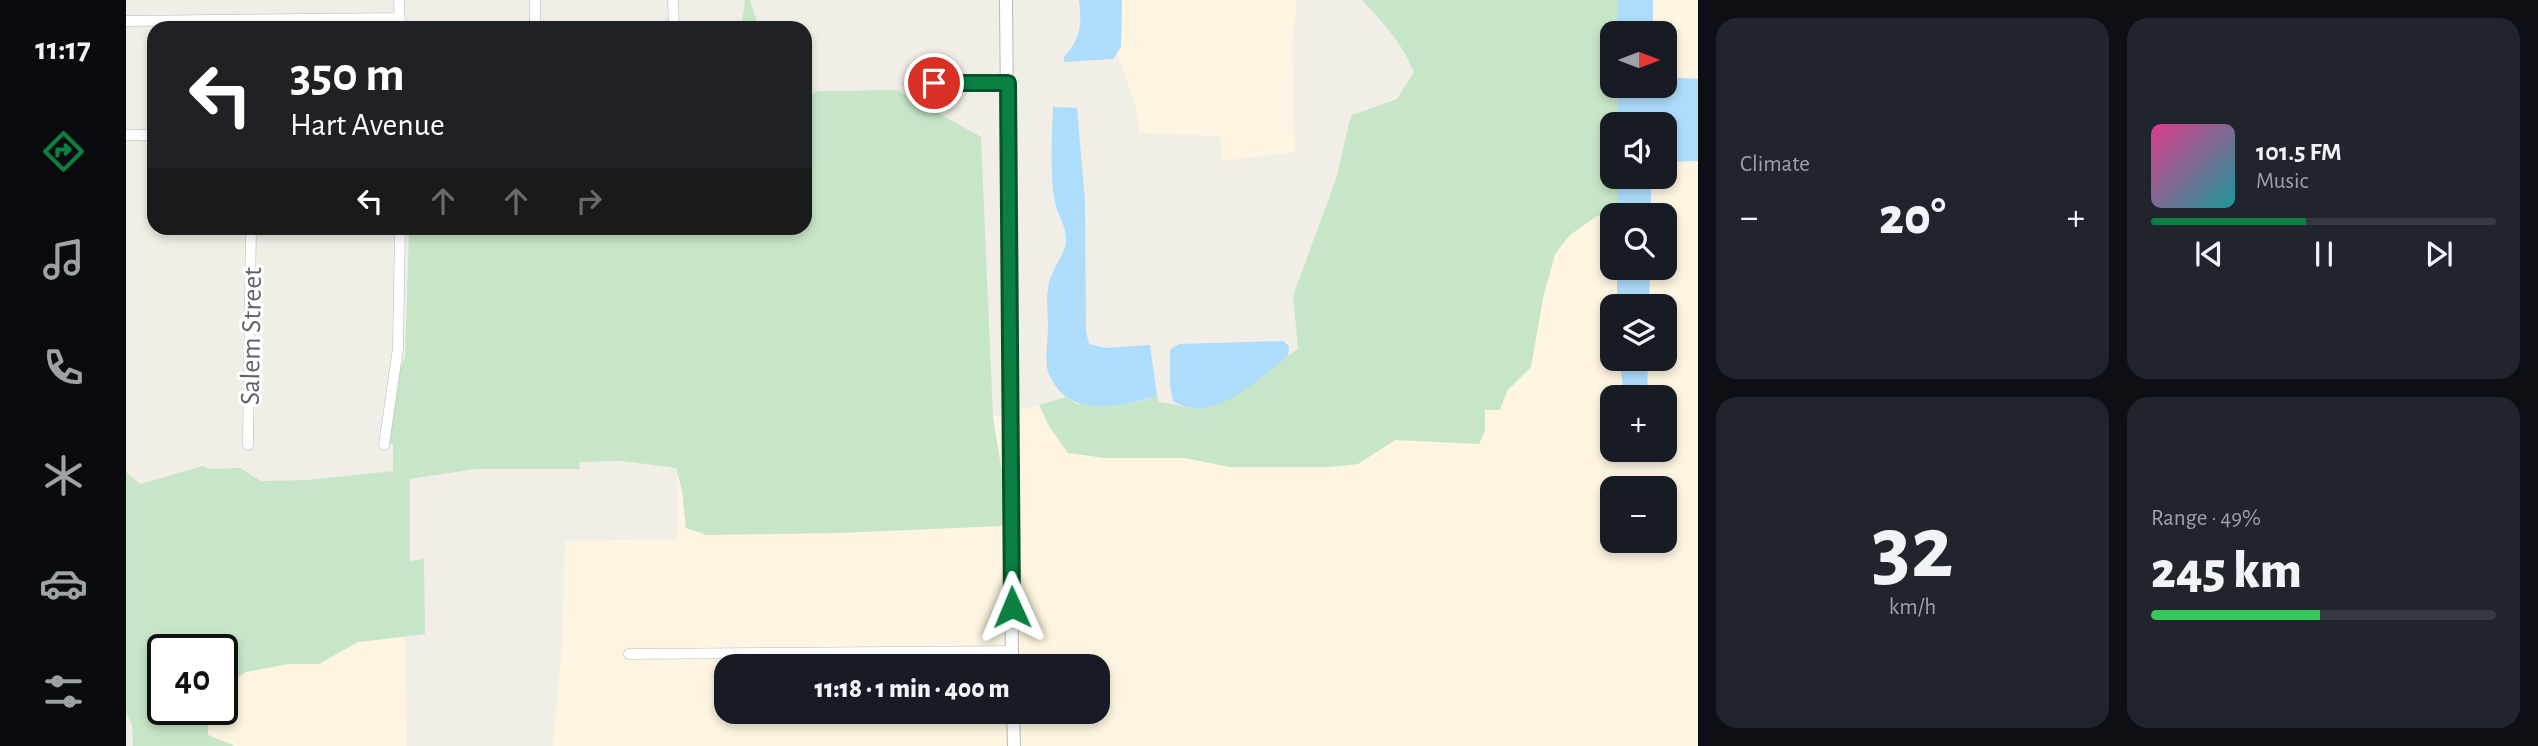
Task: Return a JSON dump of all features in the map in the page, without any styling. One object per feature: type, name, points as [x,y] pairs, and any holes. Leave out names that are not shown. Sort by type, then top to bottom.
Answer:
[{"type":"street","points":[[399,0],[400,21]]},
{"type":"street","points":[[535,0],[535,21]]},
{"type":"street","points":[[673,0],[674,21]]},
{"type":"street","points":[[1006,0],[1012,654]]},
{"type":"street","points":[[126,21],[147,21]]},
{"type":"street","points":[[909,83],[1008,83]]},
{"type":"street","points":[[126,135],[147,135]]},
{"type":"street","name":"Salem Street","points":[[248,445],[251,235]]},
{"type":"street","points":[[384,445],[398,348],[400,235]]},
{"type":"street","points":[[629,654],[1012,651]]},
{"type":"street","points":[[1013,724],[1014,746]]},
{"type":"shaded area","points":[[1122,0],[1297,0],[1292,44],[1295,152],[1222,161],[1220,136],[1139,133],[1137,112],[1117,52],[1121,47]]},
{"type":"shaded area","points":[[1653,0],[1698,0],[1698,79],[1677,78],[1677,21],[1653,21]]},
{"type":"shaded area","points":[[1698,161],[1698,746],[1020,746],[1019,724],[1110,724],[1110,654],[1019,654],[1016,411],[1039,405],[1050,428],[1105,458],[1185,458],[1230,467],[1329,467],[1358,464],[1395,440],[1479,444],[1485,431],[1485,410],[1500,410],[1507,391],[1531,367],[1543,298],[1555,254],[1569,235],[1600,216],[1600,280],[1617,280],[1617,294],[1600,294],[1600,371],[1621,371],[1623,385],[1600,385],[1600,462],[1677,462],[1677,385],[1648,385],[1648,371],[1677,371],[1677,294],[1649,294],[1650,280],[1677,280],[1677,203],[1651,203],[1651,189],[1677,189],[1677,162]]},
{"type":"shaded area","points":[[1005,414],[1006,646],[623,650],[624,659],[714,658],[714,724],[1007,724],[1008,746],[553,746],[562,646],[565,541],[678,539],[677,472],[686,528],[707,535],[1002,526],[1005,490],[993,417]]},
{"type":"shaded area","points":[[405,637],[407,746],[235,746],[208,735],[208,725],[238,725],[238,677],[246,672],[288,664],[319,664],[358,642]]},
{"type":"green space","points":[[745,0],[750,0],[757,21],[742,21]]},
{"type":"green space","points":[[1362,0],[1617,0],[1617,21],[1600,21],[1600,98],[1617,98],[1617,112],[1600,112],[1600,189],[1617,189],[1617,203],[1600,203],[1600,216],[1570,235],[1555,254],[1543,298],[1531,367],[1507,391],[1500,410],[1485,410],[1485,431],[1479,444],[1395,440],[1358,464],[1329,467],[1230,467],[1185,458],[1105,458],[1068,453],[1050,428],[1039,405],[1066,397],[1077,404],[1138,402],[1157,396],[1159,402],[1191,408],[1215,405],[1240,392],[1298,349],[1293,296],[1337,176],[1352,115],[1397,99],[1414,72],[1398,42]]},
{"type":"green space","points":[[897,90],[981,137],[993,417],[1005,491],[1002,526],[707,535],[686,528],[682,490],[676,468],[623,461],[579,462],[580,469],[475,469],[410,479],[410,561],[424,559],[425,634],[358,642],[319,664],[288,664],[246,672],[238,677],[238,634],[147,634],[147,725],[208,725],[208,735],[235,746],[133,746],[132,725],[126,713],[126,472],[140,484],[203,466],[210,469],[240,468],[261,481],[307,480],[393,471],[393,445],[390,443],[392,410],[405,357],[409,235],[812,235],[812,94],[819,91]]},
{"type":"water","points":[[1079,0],[1122,0],[1121,47],[1113,59],[1064,62],[1064,57],[1074,44],[1079,31]]},
{"type":"water","points":[[1617,0],[1653,0],[1653,21],[1617,21]]},
{"type":"water","points":[[1677,78],[1698,79],[1698,161],[1677,162],[1677,112],[1617,112],[1617,98],[1677,98]]},
{"type":"water","points":[[1053,107],[1077,108],[1085,202],[1086,331],[1089,344],[1106,348],[1150,345],[1157,396],[1111,406],[1081,404],[1068,398],[1057,388],[1049,374],[1046,358],[1047,294],[1051,276],[1066,244],[1053,187]]},
{"type":"water","points":[[1617,189],[1651,189],[1651,203],[1617,203]]},
{"type":"water","points":[[1617,280],[1650,280],[1649,294],[1617,294]]},
{"type":"water","points":[[1283,341],[1289,346],[1288,356],[1234,396],[1204,408],[1188,407],[1173,401],[1170,386],[1170,350],[1179,344]]},
{"type":"water","points":[[1621,371],[1648,371],[1647,385],[1623,385]]},
{"type":"route","points":[[934,83],[1008,83],[1012,607]]}]
